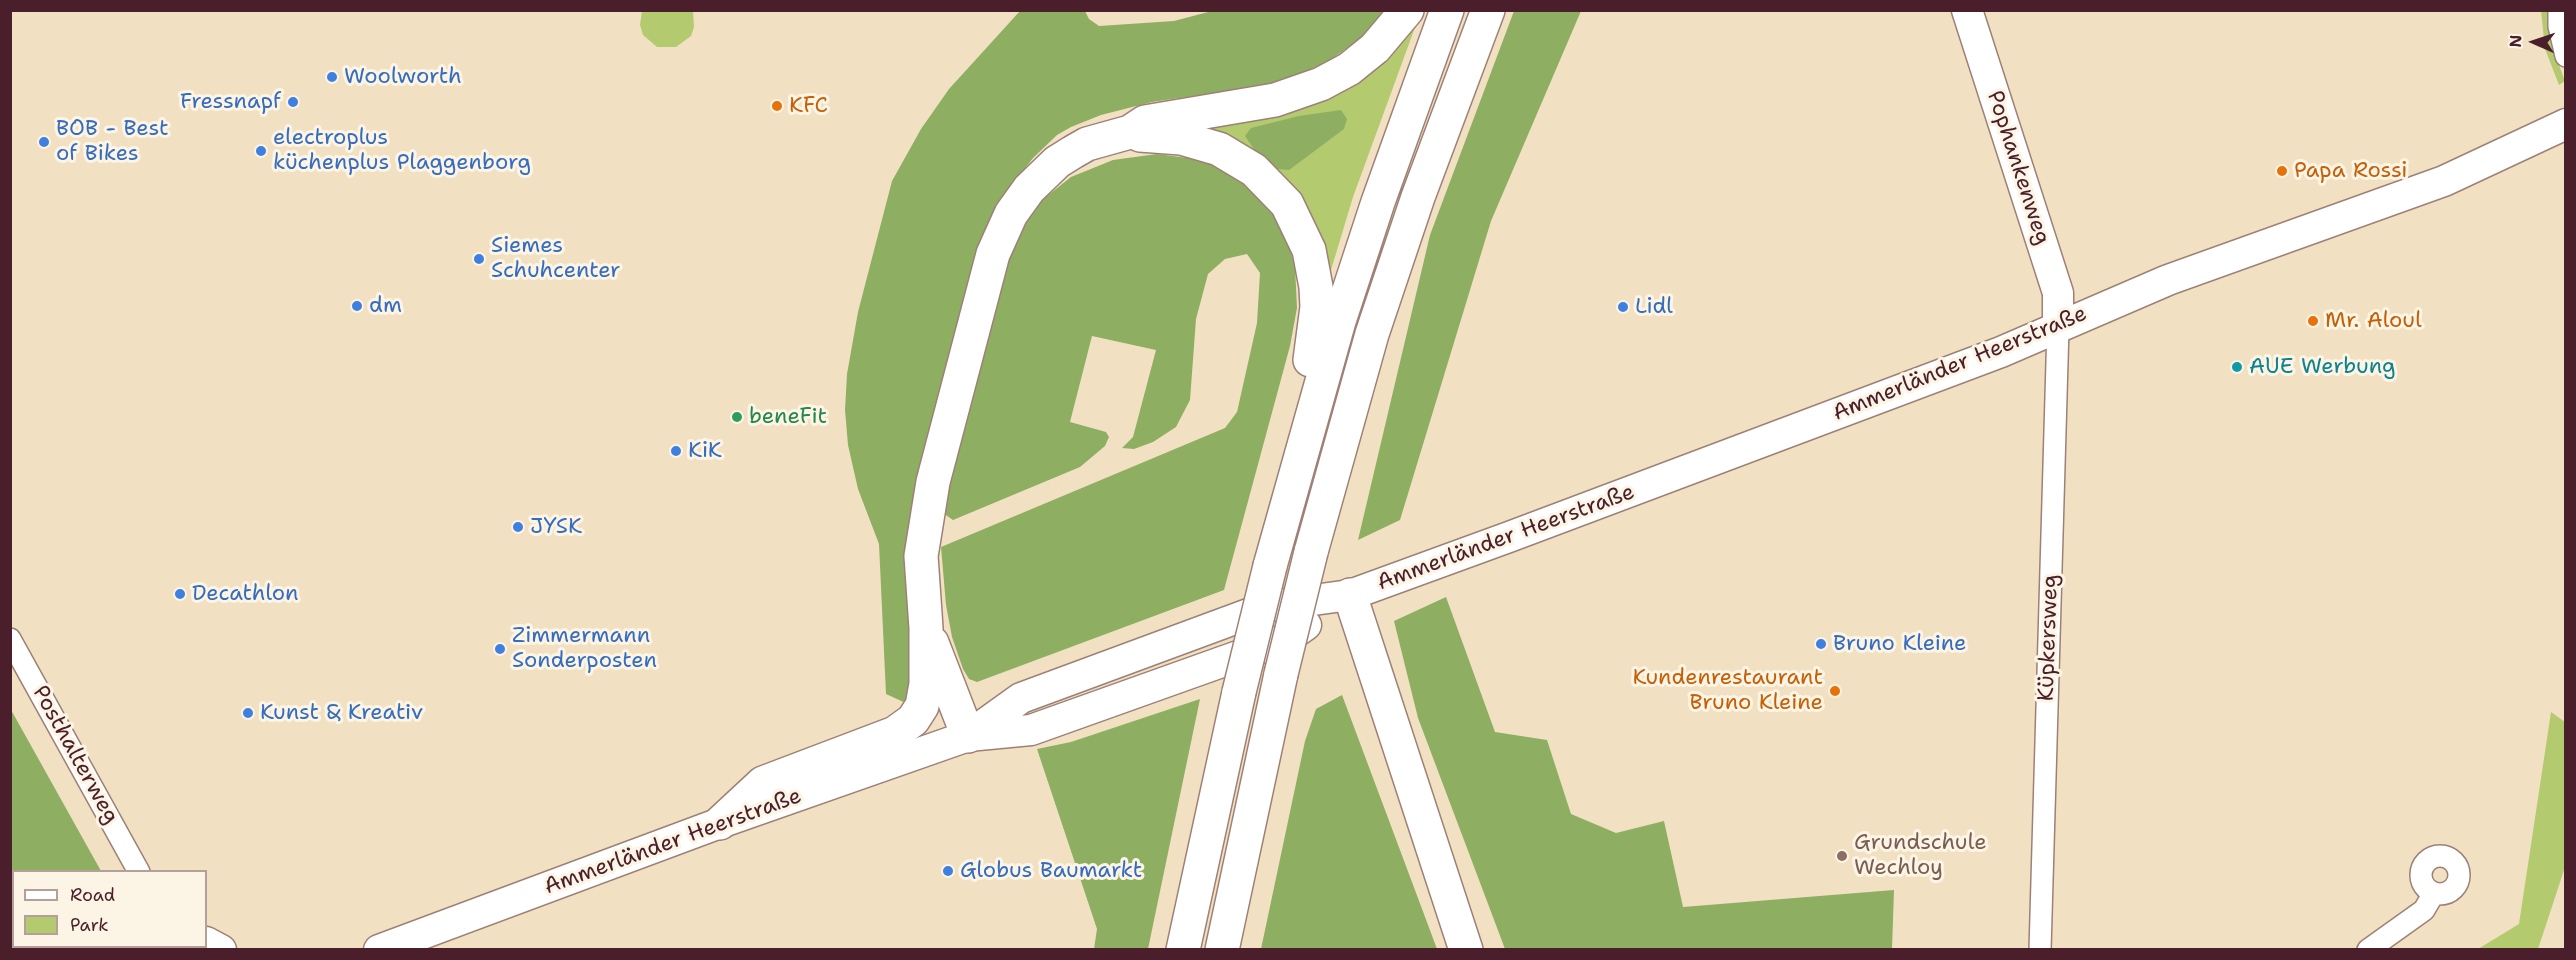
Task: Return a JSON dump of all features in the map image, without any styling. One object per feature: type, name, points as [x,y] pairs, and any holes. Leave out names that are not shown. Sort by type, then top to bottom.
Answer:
[{"type":"highway","points":[[720,823],[763,783],[895,732],[913,720],[922,706],[926,684],[926,628],[921,566],[923,532],[935,471],[998,239],[1020,201],[1058,162],[1087,144],[1130,132],[1145,122],[1275,100],[1321,84],[1348,69],[1375,48],[1407,10]]},
{"type":"highway","points":[[1183,950],[1239,692],[1309,422],[1378,202],[1447,10]]},
{"type":"highway","points":[[1222,950],[1281,674],[1311,552],[1372,334],[1418,197],[1488,10]]},
{"type":"highway","points":[[1130,132],[1144,137],[1193,140],[1219,149],[1254,170],[1287,204],[1305,241],[1316,287],[1317,307],[1310,346],[1309,422]]},
{"type":"highway","points":[[1350,595],[1466,950]]},
{"type":"highway","points":[[926,628],[968,736]]},
{"type":"street","name":"Pophankenweg","points":[[1967,10],[2058,293],[2058,327]]},
{"type":"street","points":[[2559,10],[2559,26],[2565,56]]},
{"type":"street","name":"Ammerländer Heerstraße","points":[[379,950],[720,823],[968,736],[1021,698],[1270,606],[1350,595],[1979,360],[2168,280],[2444,181],[2565,124]]},
{"type":"street","name":"Küpkersweg","points":[[2040,950],[2058,327]]},
{"type":"street","name":"Posthalterweg","points":[[10,639],[138,870]]},
{"type":"street","points":[[2368,950],[2424,910],[2434,893]]},
{"type":"green space","points":[[642,11],[693,11],[694,27],[691,36],[676,47],[657,47],[643,35],[640,25]]},
{"type":"green space","points":[[1020,11],[1085,11],[1089,19],[1099,26],[1174,21],[1212,11],[1388,11],[1367,33],[1329,61],[1295,76],[1263,86],[1152,102],[1101,115],[1071,127],[1057,135],[1033,158],[1006,193],[928,440],[911,509],[905,565],[917,667],[910,705],[886,694],[879,544],[858,489],[848,445],[845,410],[847,374],[858,312],[892,181],[921,129],[949,89]]},
{"type":"green space","points":[[1421,11],[1353,197],[1328,280],[1316,250],[1181,123],[1258,112]]},
{"type":"green space","points":[[1514,11],[1581,11],[1491,221],[1400,520],[1358,540],[1430,235]]},
{"type":"green space","points":[[2541,11],[2549,11],[2552,47],[2565,81],[2559,85],[2545,49]]},
{"type":"green space","points":[[1341,110],[1347,119],[1344,129],[1289,170],[1277,169],[1256,152],[1245,136],[1251,128],[1299,116]]},
{"type":"green space","points":[[1157,154],[1196,159],[1214,165],[1244,184],[1273,215],[1289,246],[1295,266],[1297,308],[1290,346],[1224,590],[977,682],[969,679],[963,669],[952,637],[946,605],[941,547],[1225,428],[1237,412],[1257,323],[1260,273],[1247,254],[1225,259],[1208,274],[1196,319],[1190,400],[1176,427],[1153,442],[1134,449],[1122,448],[1133,437],[1156,350],[1092,336],[1070,422],[1106,432],[1109,437],[1105,446],[1080,467],[953,520],[943,513],[1004,269],[1024,220],[1042,200],[1071,177],[1113,160]]},
{"type":"green space","points":[[1446,597],[1495,732],[1547,740],[1571,814],[1616,833],[1664,821],[1683,907],[1894,890],[1892,949],[1505,949],[1418,718],[1394,621]]},
{"type":"green space","points":[[1342,695],[1437,949],[1261,949],[1305,741],[1316,709]]},
{"type":"green space","points":[[1200,699],[1148,949],[1094,949],[1097,929],[1037,749],[1071,742]]},
{"type":"green space","points":[[10,708],[100,870],[12,870],[12,948],[144,949],[11,949]]},
{"type":"green space","points":[[2551,712],[2565,722],[2565,867],[2538,949],[2478,949],[2519,924]]},
{"type":"place","name":"Woolworth","points":[[332,77]]},
{"type":"place","name":"Fressnapf","points":[[293,102]]},
{"type":"place","name":"KFC","points":[[777,106]]},
{"type":"place","name":"BOB - Best of Bikes","points":[[44,142]]},
{"type":"place","name":"electroplus küchenplus Plaggenborg","points":[[261,151]]},
{"type":"place","name":"Papa Rossi","points":[[2282,171]]},
{"type":"place","name":"Siemes Schuhcenter","points":[[479,259]]},
{"type":"place","name":"dm","points":[[357,306]]},
{"type":"place","name":"Lidl","points":[[1623,307]]},
{"type":"place","name":"Mr. Aloul","points":[[2313,321]]},
{"type":"place","name":"AUE Werbung","points":[[2237,367]]},
{"type":"place","name":"beneFit","points":[[737,417]]},
{"type":"place","name":"KiK","points":[[676,451]]},
{"type":"place","name":"JYSK","points":[[518,527]]},
{"type":"place","name":"Decathlon","points":[[180,594]]},
{"type":"place","name":"Bruno Kleine","points":[[1821,644]]},
{"type":"place","name":"Zimmermann Sonderposten","points":[[500,649]]},
{"type":"place","name":"Kundenrestaurant Bruno Kleine","points":[[1835,691]]},
{"type":"place","name":"Kunst & Kreativ","points":[[248,713]]},
{"type":"place","name":"Grundschule Wechloy","points":[[1842,856]]},
{"type":"place","name":"Globus Baumarkt","points":[[948,871]]}]
